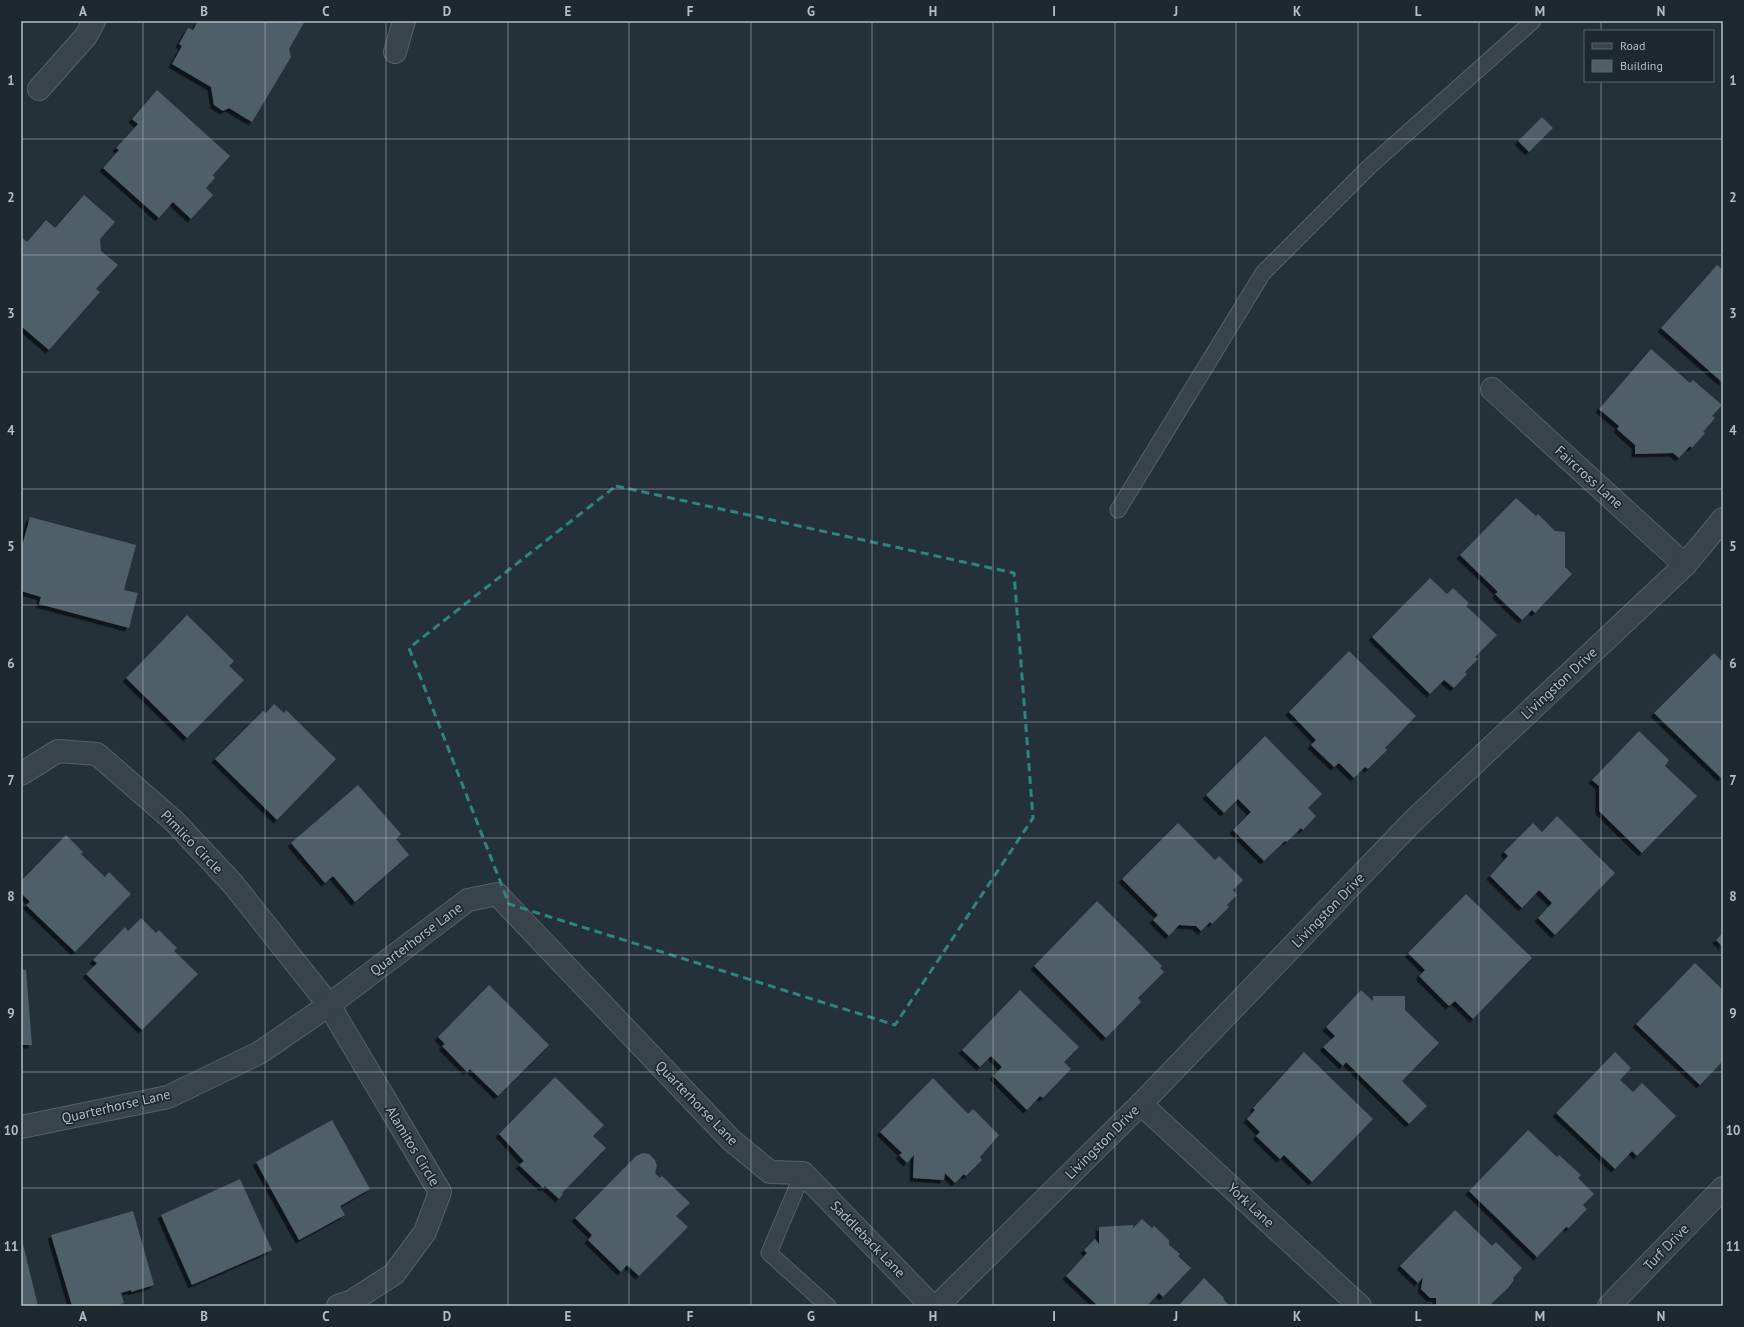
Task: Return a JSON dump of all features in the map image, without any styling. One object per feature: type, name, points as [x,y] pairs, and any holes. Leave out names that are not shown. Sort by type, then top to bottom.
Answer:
[{"type":"street","points":[[39,89],[86,36],[94,21]]},
{"type":"street","points":[[395,52],[404,21]]},
{"type":"street","name":"Faircross Lane","points":[[1492,388],[1685,565]]},
{"type":"street","name":"Livingston Drive","points":[[937,1306],[1141,1104],[1412,821],[1685,565],[1723,519]]},
{"type":"street","name":"Pimlico Circle","points":[[21,774],[58,751],[97,754],[175,822],[233,884],[329,1005]]},
{"type":"street","name":"Quarterhorse Lane","points":[[21,1127],[168,1097],[259,1053],[329,1005],[468,900],[497,894],[731,1140],[770,1172],[803,1173]]},
{"type":"street","name":"Alamitos Circle","points":[[329,1005],[440,1192],[425,1232],[394,1274],[352,1300],[338,1306]]},
{"type":"street","name":"York Lane","points":[[1141,1104],[1360,1306]]},
{"type":"street","name":"Saddleback Lane","points":[[803,1173],[932,1306]]},
{"type":"street","name":"Turf Drive","points":[[1609,1306],[1723,1188]]},
{"type":"lane","points":[[1118,510],[1263,273],[1369,167],[1533,21]]},
{"type":"lane","points":[[803,1173],[769,1253],[828,1306]]},
{"type":"highlighted area","points":[[616,486],[1014,573],[1033,818],[895,1025],[509,904],[409,648]]},
{"type":"building","points":[[198,21],[305,21],[289,49],[291,57],[252,122],[229,108],[223,111],[214,105],[211,87],[172,64],[182,46],[179,44],[188,28],[193,30]]},
{"type":"building","points":[[157,90],[230,156],[213,175],[215,178],[206,188],[213,195],[191,219],[173,202],[159,218],[103,168],[119,150],[116,148],[138,124],[132,119]]},
{"type":"building","points":[[1542,117],[1553,128],[1529,152],[1518,141]]},
{"type":"building","points":[[84,195],[115,222],[100,239],[101,251],[118,265],[96,289],[100,292],[49,350],[21,326],[21,237],[27,242],[46,220],[55,228]]},
{"type":"building","points":[[1717,265],[1723,270],[1723,383],[1661,328]]},
{"type":"building","points":[[1651,349],[1690,383],[1693,380],[1722,405],[1712,416],[1715,418],[1703,432],[1705,433],[1692,448],[1690,446],[1679,458],[1673,453],[1635,454],[1635,445],[1617,429],[1619,426],[1599,409]]},
{"type":"building","points":[[1516,498],[1536,516],[1538,514],[1555,531],[1565,532],[1565,567],[1572,574],[1535,613],[1532,610],[1522,620],[1495,594],[1498,592],[1460,555]]},
{"type":"building","points":[[30,517],[136,545],[124,590],[138,593],[129,628],[39,604],[41,597],[21,591],[21,550]]},
{"type":"building","points":[[1430,578],[1447,594],[1453,588],[1469,603],[1466,606],[1497,635],[1475,657],[1478,659],[1465,672],[1467,674],[1454,688],[1444,680],[1430,694],[1372,637]]},
{"type":"building","points":[[187,615],[234,661],[229,666],[244,680],[187,738],[126,678]]},
{"type":"building","points":[[1349,651],[1416,716],[1385,748],[1387,750],[1368,769],[1365,767],[1354,778],[1339,763],[1334,767],[1311,745],[1316,740],[1289,712]]},
{"type":"building","points":[[1714,653],[1723,662],[1723,776],[1721,778],[1654,713]]},
{"type":"building","points":[[274,704],[284,713],[286,710],[336,759],[277,820],[215,759],[263,711],[266,713]]},
{"type":"building","points":[[1639,731],[1669,760],[1665,766],[1697,796],[1642,853],[1599,811],[1599,786],[1592,780]]},
{"type":"building","points":[[1265,736],[1322,794],[1308,808],[1316,816],[1303,830],[1301,828],[1264,861],[1233,830],[1251,812],[1238,799],[1224,813],[1206,795]]},
{"type":"building","points":[[358,785],[401,834],[396,839],[409,855],[355,902],[333,876],[325,883],[291,843]]},
{"type":"building","points":[[1557,816],[1615,873],[1555,935],[1538,918],[1552,903],[1539,890],[1522,908],[1490,876],[1508,856],[1504,852],[1533,823],[1542,832]]},
{"type":"building","points":[[1178,823],[1215,860],[1219,856],[1243,880],[1233,890],[1237,895],[1227,905],[1229,907],[1212,924],[1210,922],[1201,931],[1196,926],[1179,925],[1169,936],[1153,920],[1158,915],[1122,879]]},
{"type":"building","points":[[66,835],[83,852],[81,854],[105,877],[109,872],[131,894],[75,952],[26,905],[30,902],[21,893],[21,881]]},
{"type":"building","points":[[1466,894],[1532,958],[1473,1019],[1455,1001],[1449,1006],[1419,976],[1425,970],[1408,953]]},
{"type":"building","points":[[1097,901],[1162,966],[1160,968],[1164,972],[1138,998],[1141,1002],[1106,1038],[1034,966]]},
{"type":"building","points":[[141,918],[156,933],[159,930],[177,948],[174,951],[198,974],[142,1030],[86,974],[97,963],[93,960],[125,927],[128,931]]},
{"type":"building","points":[[1723,933],[1723,947],[1716,940]]},
{"type":"building","points":[[1695,963],[1723,990],[1723,1061],[1700,1085],[1636,1024]]},
{"type":"building","points":[[21,970],[26,970],[32,1045],[21,1045]]},
{"type":"building","points":[[489,985],[549,1045],[498,1096],[470,1069],[467,1072],[442,1046],[445,1044],[438,1037]]},
{"type":"building","points":[[1020,990],[1079,1047],[1064,1062],[1071,1069],[1043,1098],[1040,1096],[1027,1110],[993,1076],[1002,1067],[991,1056],[980,1067],[962,1050]]},
{"type":"building","points":[[1361,990],[1373,1001],[1373,996],[1405,996],[1405,1010],[1439,1043],[1402,1081],[1427,1106],[1409,1124],[1346,1062],[1343,1066],[1323,1047],[1335,1036],[1326,1027]]},
{"type":"building","points":[[1304,1052],[1373,1119],[1312,1182],[1284,1155],[1280,1159],[1256,1136],[1260,1132],[1247,1119],[1255,1110],[1253,1108]]},
{"type":"building","points":[[1615,1052],[1631,1068],[1620,1080],[1633,1092],[1642,1083],[1676,1116],[1637,1156],[1632,1151],[1615,1169],[1556,1113]]},
{"type":"building","points":[[555,1077],[604,1125],[593,1136],[606,1148],[562,1193],[563,1194],[559,1199],[545,1186],[543,1188],[519,1165],[524,1161],[499,1134]]},
{"type":"building","points":[[933,1078],[968,1114],[973,1109],[999,1135],[980,1157],[982,1160],[966,1176],[964,1174],[955,1183],[945,1173],[944,1180],[913,1178],[914,1155],[907,1163],[899,1155],[902,1153],[880,1132]]},
{"type":"building","points":[[332,1120],[370,1189],[340,1206],[345,1215],[299,1240],[256,1162]]},
{"type":"building","points":[[1528,1130],[1557,1157],[1559,1155],[1581,1175],[1578,1178],[1594,1194],[1583,1205],[1587,1209],[1569,1228],[1566,1227],[1537,1257],[1469,1191]]},
{"type":"building","points":[[643,1153],[649,1154],[655,1160],[657,1166],[655,1173],[660,1178],[662,1176],[690,1203],[676,1216],[688,1227],[639,1276],[627,1265],[621,1272],[588,1240],[592,1235],[575,1218],[636,1156]]},
{"type":"building","points":[[240,1179],[272,1250],[192,1285],[161,1215]]},
{"type":"building","points":[[1455,1210],[1492,1246],[1496,1242],[1522,1268],[1513,1278],[1514,1280],[1508,1288],[1489,1306],[1436,1306],[1436,1298],[1430,1298],[1421,1289],[1423,1277],[1418,1283],[1400,1266]]},
{"type":"building","points":[[133,1211],[154,1285],[131,1292],[131,1290],[121,1293],[124,1303],[114,1306],[72,1306],[51,1235]]},
{"type":"building","points":[[1142,1219],[1152,1228],[1154,1226],[1169,1240],[1169,1245],[1180,1254],[1178,1256],[1191,1268],[1163,1297],[1159,1293],[1147,1306],[1098,1306],[1066,1276],[1087,1253],[1084,1250],[1095,1239],[1099,1244],[1099,1227],[1133,1225],[1133,1228]]},
{"type":"building","points":[[22,1240],[38,1306],[21,1306]]},
{"type":"building","points":[[1204,1278],[1230,1306],[1178,1306]]}]
